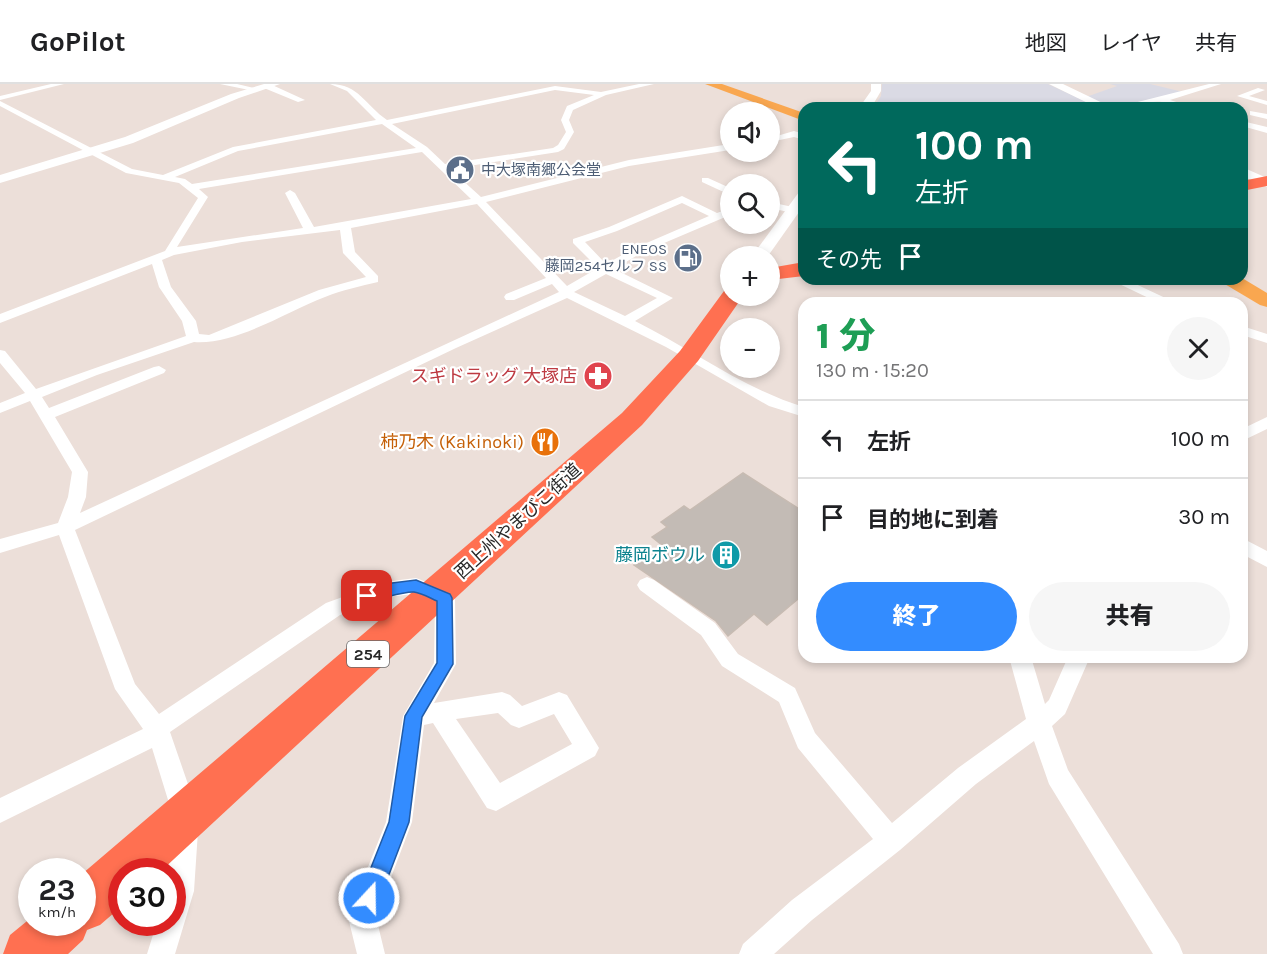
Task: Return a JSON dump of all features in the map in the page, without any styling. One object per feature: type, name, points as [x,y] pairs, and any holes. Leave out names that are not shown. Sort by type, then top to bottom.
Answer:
[{"type":"highway","points":[[1248,185],[1266,182]]},
{"type":"highway","points":[[780,272],[798,269]]},
{"type":"highway","name":"西上州やまびこ街道","points":[[138,858],[632,419],[689,356],[725,306]]},
{"type":"highway","name":"西上州やまびこ街道","points":[[96,895],[108,884]]},
{"type":"highway","points":[[29,954],[49,936]]},
{"type":"main road","points":[[711,84],[798,113]]},
{"type":"main road","points":[[721,84],[798,113]]},
{"type":"main road","points":[[1248,277],[1267,287]]},
{"type":"main road","points":[[1240,285],[1267,301]]},
{"type":"street","points":[[0,98],[60,84]]},
{"type":"street","points":[[224,84],[254,89]]},
{"type":"street","points":[[334,84],[350,89],[362,105],[424,149],[479,201],[566,292],[672,344],[689,356],[774,403],[798,410]]},
{"type":"street","points":[[442,167],[555,150],[561,147],[570,132],[565,126],[564,119],[570,108],[604,93],[650,84]]},
{"type":"street","points":[[1054,84],[1094,102]]},
{"type":"street","points":[[1150,102],[1217,84]]},
{"type":"street","points":[[0,179],[150,131],[254,89],[271,85],[300,100]]},
{"type":"street","points":[[869,102],[873,97],[873,85]]},
{"type":"street","points":[[1179,86],[1195,90]]},
{"type":"street","points":[[163,178],[236,149],[453,110],[555,88],[604,93]]},
{"type":"street","points":[[1261,90],[1241,96],[1267,104]]},
{"type":"street","points":[[1161,100],[1168,102]]},
{"type":"street","points":[[441,102],[453,110]]},
{"type":"street","points":[[0,103],[129,171],[182,181],[192,187],[203,197],[170,250],[171,252]]},
{"type":"street","points":[[1248,113],[1267,111]]},
{"type":"street","points":[[1253,113],[1267,117]]},
{"type":"street","points":[[1248,125],[1267,130]]},
{"type":"street","points":[[780,138],[798,135]]},
{"type":"street","points":[[192,187],[424,149]]},
{"type":"street","points":[[0,319],[171,252],[345,226],[479,201],[629,164],[720,149]]},
{"type":"street","points":[[1248,174],[1266,182]]},
{"type":"street","points":[[705,180],[720,187]]},
{"type":"street","points":[[290,193],[310,230]]},
{"type":"street","points":[[626,321],[667,298],[605,269],[577,241],[613,229],[682,199],[716,216]]},
{"type":"street","points":[[767,246],[798,203]]},
{"type":"street","points":[[780,207],[793,210]]},
{"type":"street","points":[[0,546],[66,527],[186,472],[566,292],[639,250],[720,215]]},
{"type":"street","points":[[0,408],[92,372],[193,338],[209,339],[222,336],[323,293],[374,279],[349,253],[345,226]]},
{"type":"street","points":[[156,259],[165,287],[189,321],[193,338]]},
{"type":"street","points":[[510,297],[553,279]]},
{"type":"street","points":[[1127,285],[1155,297]]},
{"type":"street","points":[[1138,290],[1146,285]]},
{"type":"street","points":[[1248,332],[1267,339]]},
{"type":"street","points":[[0,354],[34,395],[80,472],[77,497],[66,527],[126,689],[158,731],[186,816],[183,858]]},
{"type":"street","points":[[45,415],[159,370]]},
{"type":"street","points":[[1248,433],[1267,422]]},
{"type":"street","points":[[1248,549],[1267,560]]},
{"type":"street","points":[[647,585],[708,630],[730,660],[787,695],[807,740],[891,841]]},
{"type":"street","points":[[0,811],[158,731],[333,609],[384,590],[416,586],[437,593],[445,598],[445,664],[414,716],[399,822],[362,917],[371,954]]},
{"type":"street","points":[[1022,663],[1039,723],[1058,776],[1170,954]]},
{"type":"street","points":[[753,954],[802,910],[891,841],[967,776],[1057,707],[1076,663]]},
{"type":"street","points":[[414,716],[438,712],[502,702],[519,718],[559,702],[587,748],[496,799],[438,712]]},
{"type":"street","points":[[161,954],[167,936]]},
{"type":"shaded area","points":[[882,84],[1048,84],[1087,102],[877,102],[881,96]]},
{"type":"shaded area","points":[[1110,84],[1150,84],[1183,92],[1139,102],[1098,102],[1086,97],[1117,86]]},
{"type":"building","name":"藤岡ボウル","points":[[743,473],[798,508],[798,599],[767,625],[754,614],[728,636],[716,621],[634,565],[663,546],[652,537],[667,527],[661,522],[684,506],[690,510]]},
{"type":"place","name":"中大塚南郷公会堂","points":[[460,170]]},
{"type":"place","name":"ENEOS 藤岡254セルフ SS","points":[[688,258]]},
{"type":"place","name":"スギドラッグ 大塚店","points":[[598,376]]},
{"type":"place","name":"柿乃木 (Kakinoki)","points":[[545,442]]},
{"type":"place","name":"藤岡ボウル","points":[[726,555]]},
{"type":"route","points":[[367,596],[384,590],[416,586],[445,598],[445,664],[414,716],[399,822],[369,898]]}]
